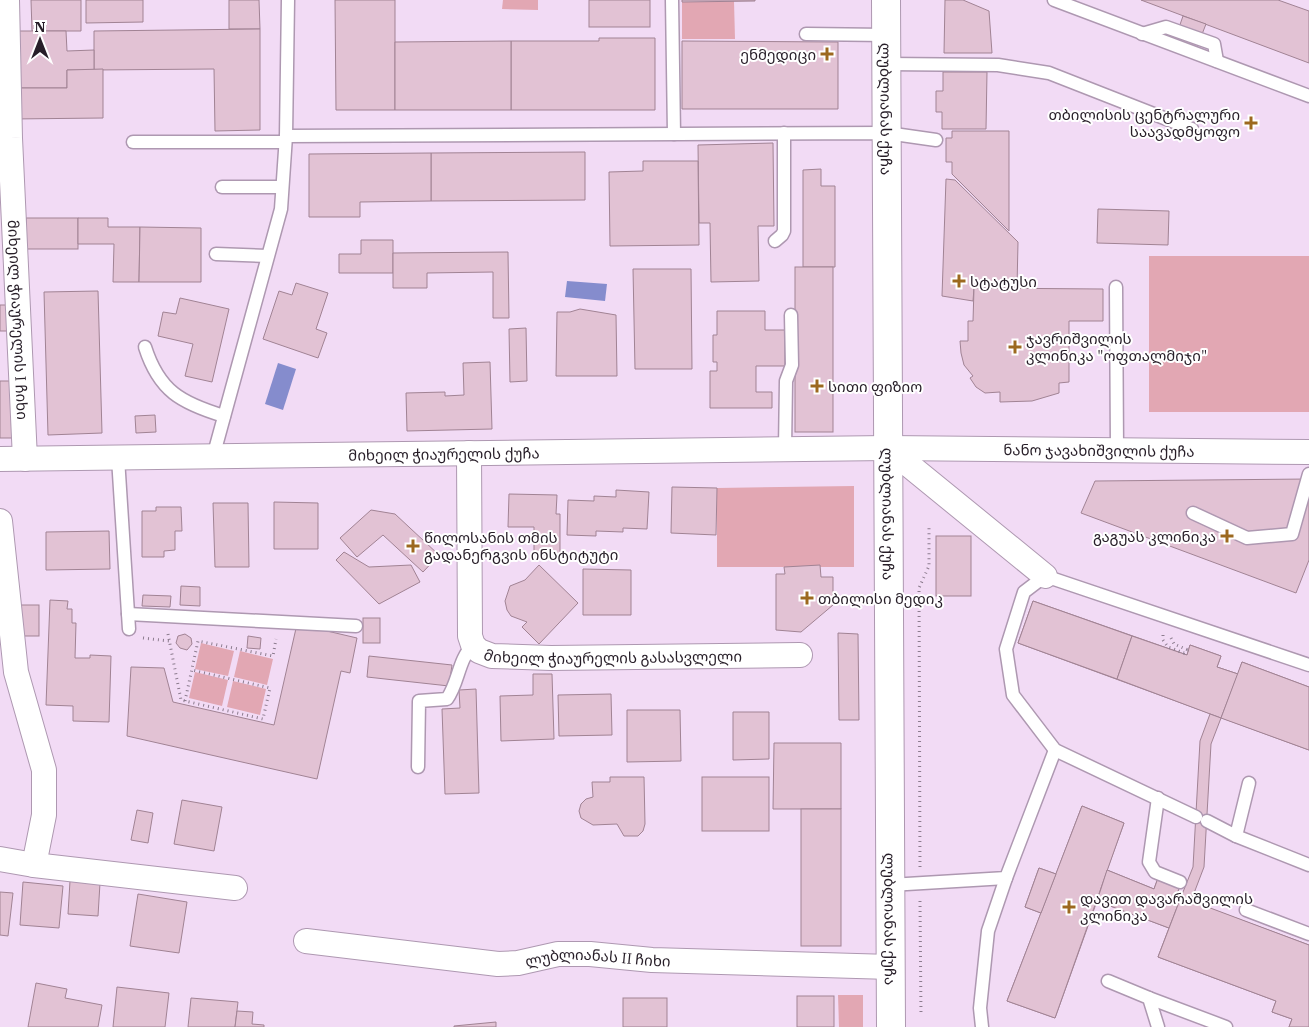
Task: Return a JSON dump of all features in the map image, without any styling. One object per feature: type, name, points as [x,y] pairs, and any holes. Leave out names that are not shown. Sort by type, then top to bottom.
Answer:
[{"type":"street","name":"მიხეილ ჭიაურელის I ჩიხი","points":[[7,0],[5,138],[25,459]]},
{"type":"street","name":"ლუბლიანას ქუჩა","points":[[886,0],[891,1027]]},
{"type":"street","name":"მიხეილ ჭიაურელის ქუჩა","points":[[0,459],[888,448]]},
{"type":"street","name":"ნანო ჯავახიშვილის ქუჩა","points":[[888,448],[1309,452]]},
{"type":"street","points":[[888,448],[1045,576]]},
{"type":"street","name":"მიხეილ ჭიაურელის გასასვლელი","points":[[469,453],[470,636],[473,645],[479,652],[492,656],[541,658],[800,655]]},
{"type":"street","points":[[0,522],[16,672],[44,770],[44,815],[34,865]]},
{"type":"street","points":[[0,859],[34,865],[235,888]]},
{"type":"street","name":"ლუბლიანას II ჩიხი","points":[[306,941],[498,964],[518,964],[558,954],[590,954],[652,960],[891,967]]},
{"type":"lane","points":[[213,456],[280,209],[286,139],[288,0]]},
{"type":"lane","points":[[672,0],[674,134]]},
{"type":"lane","points":[[1054,0],[1309,96]]},
{"type":"lane","points":[[806,34],[886,35]]},
{"type":"lane","points":[[886,64],[998,65],[1049,73],[1192,129]]},
{"type":"lane","points":[[132,142],[784,133],[886,133],[936,140]]},
{"type":"lane","points":[[775,241],[784,231],[784,133]]},
{"type":"lane","points":[[222,187],[282,187]]},
{"type":"lane","points":[[216,254],[268,256]]},
{"type":"lane","points":[[1116,287],[1118,450]]},
{"type":"lane","points":[[785,449],[786,381],[792,365],[791,315]]},
{"type":"lane","points":[[145,347],[150,365],[164,386],[179,399],[224,416]]},
{"type":"lane","points":[[118,458],[129,629]]},
{"type":"lane","points":[[1193,513],[1248,538],[1292,534],[1309,474]]},
{"type":"lane","points":[[1309,665],[1045,576],[1024,592],[1006,649],[1013,695],[1055,750],[1236,836],[1309,865]]},
{"type":"lane","points":[[128,614],[356,626]]},
{"type":"lane","points":[[418,767],[419,701],[447,699],[454,686],[465,653],[473,645]]},
{"type":"lane","points":[[982,1027],[980,1008],[988,931],[1006,878],[1055,750]]},
{"type":"lane","points":[[1236,836],[1250,783]]},
{"type":"lane","points":[[1158,798],[1148,862],[1155,872],[1180,882]]},
{"type":"lane","points":[[890,885],[1006,878]]},
{"type":"lane","points":[[1246,910],[1309,934]]},
{"type":"lane","points":[[1108,981],[1226,1027]]},
{"type":"lane","points":[[1149,998],[1158,1027]]},
{"type":"path","points":[[921,1015],[919,588],[929,566],[929,526]]},
{"type":"path","points":[[1168,617],[1163,636],[1165,644],[1184,653],[1188,650],[1174,644]]},
{"type":"path","points":[[167,629],[181,700],[263,719],[270,688],[192,670]]},
{"type":"path","points":[[185,701],[198,641],[273,656],[277,636],[267,635]]},
{"type":"shaded area","points":[[503,0],[538,0],[538,10],[502,9]]},
{"type":"shaded area","points":[[734,1],[735,39],[682,39],[682,2]]},
{"type":"shaded area","points":[[1149,256],[1309,256],[1309,412],[1149,412]]},
{"type":"shaded area","points":[[854,486],[854,567],[717,567],[717,488]]},
{"type":"shaded area","points":[[201,643],[234,651],[228,676],[195,669]]},
{"type":"shaded area","points":[[240,651],[273,659],[267,685],[234,677]]},
{"type":"shaded area","points":[[195,672],[228,680],[222,706],[189,698]]},
{"type":"shaded area","points":[[233,681],[266,689],[260,715],[227,707]]},
{"type":"shaded area","points":[[838,995],[863,995],[863,1027],[839,1027]]},
{"type":"water","points":[[567,281],[607,284],[605,301],[565,297]]},
{"type":"water","points":[[278,363],[296,369],[283,410],[265,404]]},
{"type":"building","points":[[31,0],[81,0],[81,31],[32,31]]},
{"type":"building","points":[[86,0],[143,0],[143,22],[86,23]]},
{"type":"building","points":[[229,0],[259,0],[260,29],[229,29]]},
{"type":"building","points":[[335,0],[395,0],[395,110],[336,110]]},
{"type":"building","points":[[589,0],[650,0],[650,27],[589,27]]},
{"type":"building","points":[[682,0],[755,0],[755,1],[682,2]]},
{"type":"building","points":[[945,0],[963,0],[989,11],[992,53],[944,53]]},
{"type":"building","points":[[1141,0],[1278,0],[1309,11],[1309,63]]},
{"type":"building","points":[[1183,16],[1206,24],[1197,47],[1175,39]]},
{"type":"building","points":[[260,29],[260,130],[215,131],[214,69],[94,70],[94,31]]},
{"type":"building","points":[[11,31],[66,31],[67,51],[94,50],[94,70],[67,70],[67,88],[12,88]]},
{"type":"building","points":[[599,38],[655,38],[655,110],[511,110],[511,41],[599,41]]},
{"type":"building","points":[[511,41],[511,110],[395,110],[395,42]]},
{"type":"building","points":[[682,41],[838,42],[838,109],[682,109]]},
{"type":"building","points":[[103,69],[103,118],[12,119],[12,88],[67,88],[67,70]]},
{"type":"building","points":[[943,72],[987,72],[986,129],[942,129],[942,112],[936,112],[936,91],[943,91]]},
{"type":"building","points":[[952,131],[1009,131],[1009,231],[952,174],[952,162],[946,162],[946,138],[952,138]]},
{"type":"building","points":[[773,143],[774,226],[758,226],[759,281],[711,282],[710,223],[699,223],[698,145]]},
{"type":"building","points":[[585,152],[585,200],[431,201],[431,153]]},
{"type":"building","points":[[431,153],[431,201],[360,202],[360,217],[309,217],[309,154]]},
{"type":"building","points":[[643,161],[698,161],[699,245],[610,246],[609,172],[643,171]]},
{"type":"building","points":[[821,169],[821,186],[835,186],[835,267],[803,267],[803,170]]},
{"type":"building","points":[[946,179],[955,180],[1018,242],[1017,288],[974,288],[973,301],[942,296]]},
{"type":"building","points":[[1098,209],[1169,211],[1168,245],[1097,243]]},
{"type":"building","points":[[26,218],[78,218],[78,249],[26,249]]},
{"type":"building","points":[[78,218],[108,218],[108,227],[140,227],[139,282],[113,282],[114,244],[78,244]]},
{"type":"building","points":[[140,227],[201,228],[201,282],[139,282]]},
{"type":"building","points":[[361,240],[393,240],[393,273],[339,273],[339,254],[361,254]]},
{"type":"building","points":[[508,252],[509,318],[493,318],[493,272],[427,273],[427,288],[393,288],[393,253]]},
{"type":"building","points":[[795,267],[833,267],[833,432],[795,432]]},
{"type":"building","points":[[633,269],[691,269],[692,369],[635,369]]},
{"type":"building","points":[[296,283],[328,293],[316,329],[327,333],[318,358],[263,339],[279,291],[292,295]]},
{"type":"building","name":"ჯავრიშვილის კლინიკა \"ოფთალმიჯი\"","points":[[974,288],[1103,289],[1103,321],[1069,321],[1069,382],[1059,383],[1059,393],[1032,401],[1000,402],[1000,392],[985,393],[976,387],[970,378],[973,376],[964,365],[960,341],[968,341],[968,321],[973,321]]},
{"type":"building","points":[[98,291],[102,433],[48,435],[44,292]]},
{"type":"building","points":[[180,298],[229,309],[212,382],[185,376],[193,344],[158,336],[163,312],[176,314]]},
{"type":"building","points":[[0,305],[7,305],[7,331],[0,331]]},
{"type":"building","points":[[580,309],[616,315],[617,376],[556,376],[557,312],[570,312]]},
{"type":"building","points":[[717,311],[765,311],[765,330],[785,330],[785,366],[756,366],[756,392],[772,392],[772,408],[710,408],[710,371],[717,371],[717,362],[713,362],[713,335],[717,335]]},
{"type":"building","points":[[526,328],[527,381],[510,382],[509,329]]},
{"type":"building","points":[[490,362],[492,429],[407,431],[406,393],[445,392],[445,396],[464,395],[463,363]]},
{"type":"building","points":[[0,381],[13,381],[13,438],[0,438]]},
{"type":"building","points":[[155,415],[156,432],[136,433],[135,416]]},
{"type":"building","name":"გაგუას კლინიკა","points":[[1309,479],[1309,560],[1296,593],[1081,513],[1095,481]]},
{"type":"building","points":[[672,487],[717,488],[716,535],[671,533]]},
{"type":"building","points":[[616,490],[649,492],[647,529],[623,528],[623,532],[596,531],[596,536],[567,535],[568,500],[594,501],[594,496],[616,497]]},
{"type":"building","points":[[509,494],[557,495],[556,514],[560,514],[560,555],[534,555],[534,527],[508,527]]},
{"type":"building","points":[[274,502],[318,503],[318,549],[274,549]]},
{"type":"building","points":[[213,503],[248,503],[249,567],[215,567]]},
{"type":"building","points":[[156,507],[181,507],[182,531],[175,531],[175,550],[164,551],[164,557],[142,557],[142,511],[156,511]]},
{"type":"building","name":"წილოსანის თმის გადანერგვის ინსტიტუტი","points":[[371,510],[395,514],[439,555],[423,572],[383,535],[357,557],[340,538]]},
{"type":"building","points":[[109,531],[110,569],[46,570],[46,532]]},
{"type":"building","points":[[936,536],[971,536],[971,596],[936,596]]},
{"type":"building","points":[[344,552],[369,567],[411,565],[420,582],[379,604],[336,560]]},
{"type":"building","points":[[539,565],[578,603],[539,644],[522,627],[527,622],[511,616],[505,601],[510,586],[525,580]]},
{"type":"building","points":[[820,565],[821,577],[833,577],[833,605],[801,632],[776,630],[776,574],[785,574],[784,567]]},
{"type":"building","points":[[583,569],[631,570],[631,615],[583,615]]},
{"type":"building","points":[[181,586],[200,587],[200,606],[180,605]]},
{"type":"building","points":[[143,595],[171,596],[170,607],[142,606]]},
{"type":"building","points":[[50,600],[68,601],[67,609],[72,609],[72,623],[76,623],[75,658],[90,658],[90,655],[111,656],[109,722],[73,721],[73,706],[46,705]]},
{"type":"building","points":[[1033,601],[1187,655],[1190,645],[1221,656],[1217,667],[1238,674],[1242,662],[1309,687],[1309,750],[1018,643]]},
{"type":"building","points":[[1033,601],[1132,636],[1117,679],[1018,643]]},
{"type":"building","points":[[15,605],[39,605],[39,636],[15,636]]},
{"type":"building","points":[[363,618],[380,618],[380,643],[363,643]]},
{"type":"building","points":[[297,624],[357,638],[350,673],[341,671],[317,779],[127,736],[131,667],[164,668],[173,702],[274,725]]},
{"type":"building","points":[[838,633],[858,634],[859,720],[839,720]]},
{"type":"building","points":[[185,634],[191,638],[192,644],[187,650],[180,648],[176,643],[178,636]]},
{"type":"building","points":[[248,636],[261,638],[260,649],[247,648]]},
{"type":"building","points":[[1132,636],[1187,655],[1190,645],[1221,656],[1217,667],[1238,674],[1221,718],[1117,679]]},
{"type":"building","points":[[369,656],[452,665],[449,686],[367,677]]},
{"type":"building","points":[[1242,662],[1309,687],[1309,750],[1221,718]]},
{"type":"building","points":[[533,674],[552,674],[554,739],[501,741],[500,696],[533,695]]},
{"type":"building","points":[[476,689],[479,793],[445,794],[442,709],[460,708],[459,690]]},
{"type":"building","points":[[611,694],[612,735],[559,736],[558,695]]},
{"type":"building","points":[[627,710],[680,710],[681,761],[627,762]]},
{"type":"building","points":[[733,712],[769,712],[769,759],[733,760]]},
{"type":"building","points":[[1210,714],[1221,718],[1211,744],[1204,867],[1191,901],[1181,897],[1193,867],[1200,741]]},
{"type":"building","points":[[774,743],[841,743],[841,809],[773,809]]},
{"type":"building","points":[[610,777],[644,777],[645,824],[643,831],[638,836],[624,836],[617,824],[593,825],[581,818],[579,811],[581,804],[586,799],[593,797],[592,782],[610,782]]},
{"type":"building","points":[[702,777],[769,777],[769,831],[702,831]]},
{"type":"building","points":[[182,800],[222,807],[214,851],[174,844]]},
{"type":"building","points":[[1082,806],[1124,823],[1107,870],[1154,889],[1158,878],[1180,886],[1176,896],[1309,945],[1309,1027],[1289,1027],[1292,1019],[1272,1012],[1276,1001],[1158,957],[1169,928],[1097,901],[1055,1018],[1007,1001],[1041,913],[1025,907],[1039,868],[1056,874]]},
{"type":"building","name":"დავით დავარაშვილის კლინიკა","points":[[1082,806],[1124,823],[1055,1018],[1007,1001]]},
{"type":"building","points":[[801,809],[841,809],[841,946],[801,946]]},
{"type":"building","points":[[137,810],[153,813],[148,843],[131,840]]},
{"type":"building","points":[[1039,868],[1056,874],[1041,913],[1025,907]]},
{"type":"building","points":[[1107,870],[1154,889],[1158,878],[1180,886],[1176,896],[1181,897],[1169,928],[1097,901]]},
{"type":"building","points":[[70,881],[100,883],[98,916],[68,914]]},
{"type":"building","points":[[23,882],[63,886],[59,928],[20,925]]},
{"type":"building","points":[[0,892],[13,893],[8,936],[0,935]]},
{"type":"building","points":[[138,894],[187,902],[179,953],[130,946]]},
{"type":"building","points":[[1181,897],[1309,945],[1309,1027],[1289,1027],[1292,1019],[1272,1012],[1276,1001],[1158,957]]},
{"type":"building","points":[[36,983],[67,989],[65,998],[102,1005],[98,1027],[28,1027]]},
{"type":"building","points":[[117,987],[169,993],[165,1027],[113,1027]]},
{"type":"building","points":[[797,996],[834,996],[834,1027],[797,1027]]},
{"type":"building","points":[[191,998],[238,1002],[235,1027],[188,1027]]},
{"type":"building","points":[[623,998],[667,998],[667,1027],[623,1027]]},
{"type":"building","points":[[237,1011],[253,1012],[252,1024],[264,1025],[264,1027],[235,1027]]},
{"type":"building","points":[[496,1022],[496,1027],[454,1027],[454,1026]]},
{"type":"place","name":"ენმედიცი","points":[[827,54]]},
{"type":"place","name":"თბილისის ცენტრალური საავადმყოფო","points":[[1251,123]]},
{"type":"place","name":"სტატუსი","points":[[959,281]]},
{"type":"place","name":"ჯავრიშვილის კლინიკა \"ოფთალმიჯი\"","points":[[1015,347]]},
{"type":"place","name":"სითი ფიზიო","points":[[817,386]]},
{"type":"place","name":"გაგუას კლინიკა","points":[[1227,536]]},
{"type":"place","name":"წილოსანის თმის გადანერგვის ინსტიტუტი","points":[[413,546]]},
{"type":"place","name":"თბილისი მედიკ","points":[[807,598]]},
{"type":"place","name":"დავით დავარაშვილის კლინიკა","points":[[1069,907]]}]
